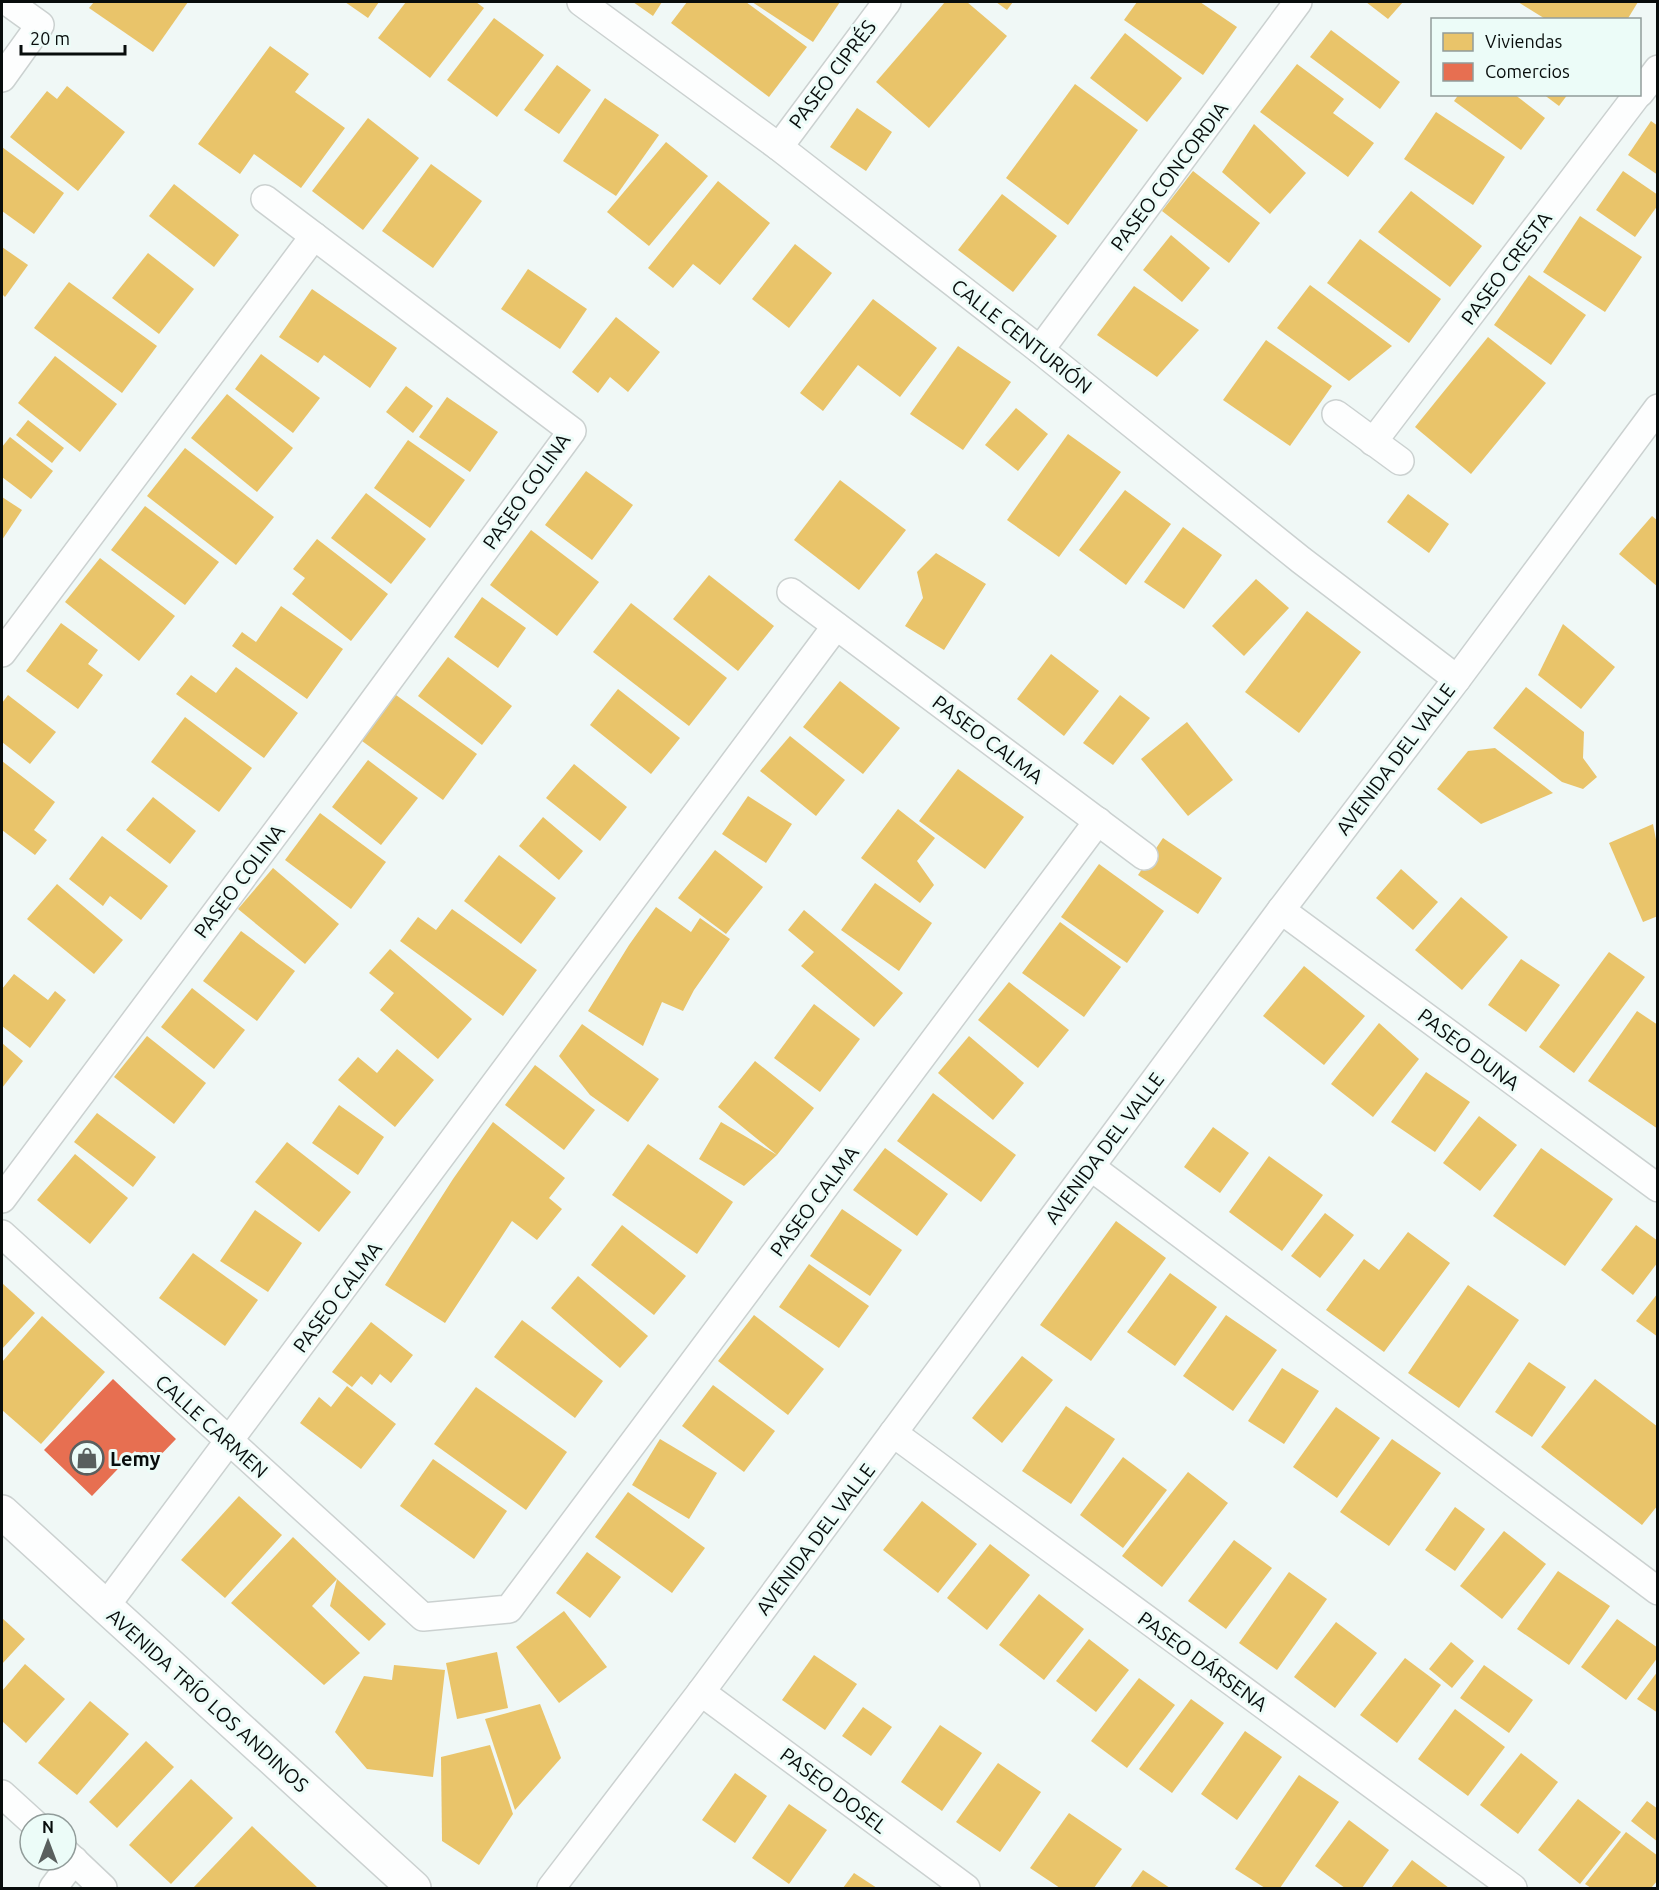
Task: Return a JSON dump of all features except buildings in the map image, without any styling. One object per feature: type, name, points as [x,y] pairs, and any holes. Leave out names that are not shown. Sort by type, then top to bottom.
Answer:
[{"type":"street","points":[[2,78],[40,25],[8,2]]},
{"type":"street","name":"CALLE CENTURIÓN","points":[[581,2],[778,147],[1040,350],[1302,560],[1456,679]]},
{"type":"street","name":"PASEO CIPRÉS","points":[[778,147],[887,2]]},
{"type":"street","name":"PASEO CONCORDIA","points":[[1040,350],[1298,2]]},
{"type":"street","name":"PASEO CRESTA","points":[[1641,91],[1658,69]]},
{"type":"street","name":"PASEO CRESTA","points":[[1373,442],[1637,96]]},
{"type":"street","points":[[2,653],[314,236],[266,199]]},
{"type":"street","name":"PASEO COLINA","points":[[2,1199],[339,748],[572,431],[314,236]]},
{"type":"street","name":"AVENIDA DEL VALLE","points":[[551,1888],[701,1692],[1281,910],[1658,408]]},
{"type":"street","points":[[1336,414],[1401,461]]},
{"type":"street","points":[[791,592],[836,626]]},
{"type":"street","name":"PASEO CALMA","points":[[105,1607],[836,626],[1098,822],[509,1609],[423,1617]]},
{"type":"street","points":[[1098,822],[1144,856]]},
{"type":"street","name":"PASEO DUNA","points":[[1281,910],[1658,1188]]},
{"type":"street","points":[[1091,1167],[1658,1591]]},
{"type":"street","name":"CALLE CARMEN","points":[[2,1234],[423,1617]]},
{"type":"street","name":"PASEO DÁRSENA","points":[[893,1433],[1513,1888]]},
{"type":"street","name":"AVENIDA TRÍO LOS ANDINOS","points":[[2,1512],[414,1888]]},
{"type":"street","name":"PASEO DOSEL","points":[[701,1692],[966,1888]]},
{"type":"street","points":[[2,1794],[21,1812]]},
{"type":"street","points":[[78,1864],[103,1888]]},
{"type":"street","points":[[53,1888],[62,1872]]},
{"type":"place","name":"Lemy","points":[[87,1458]]}]
